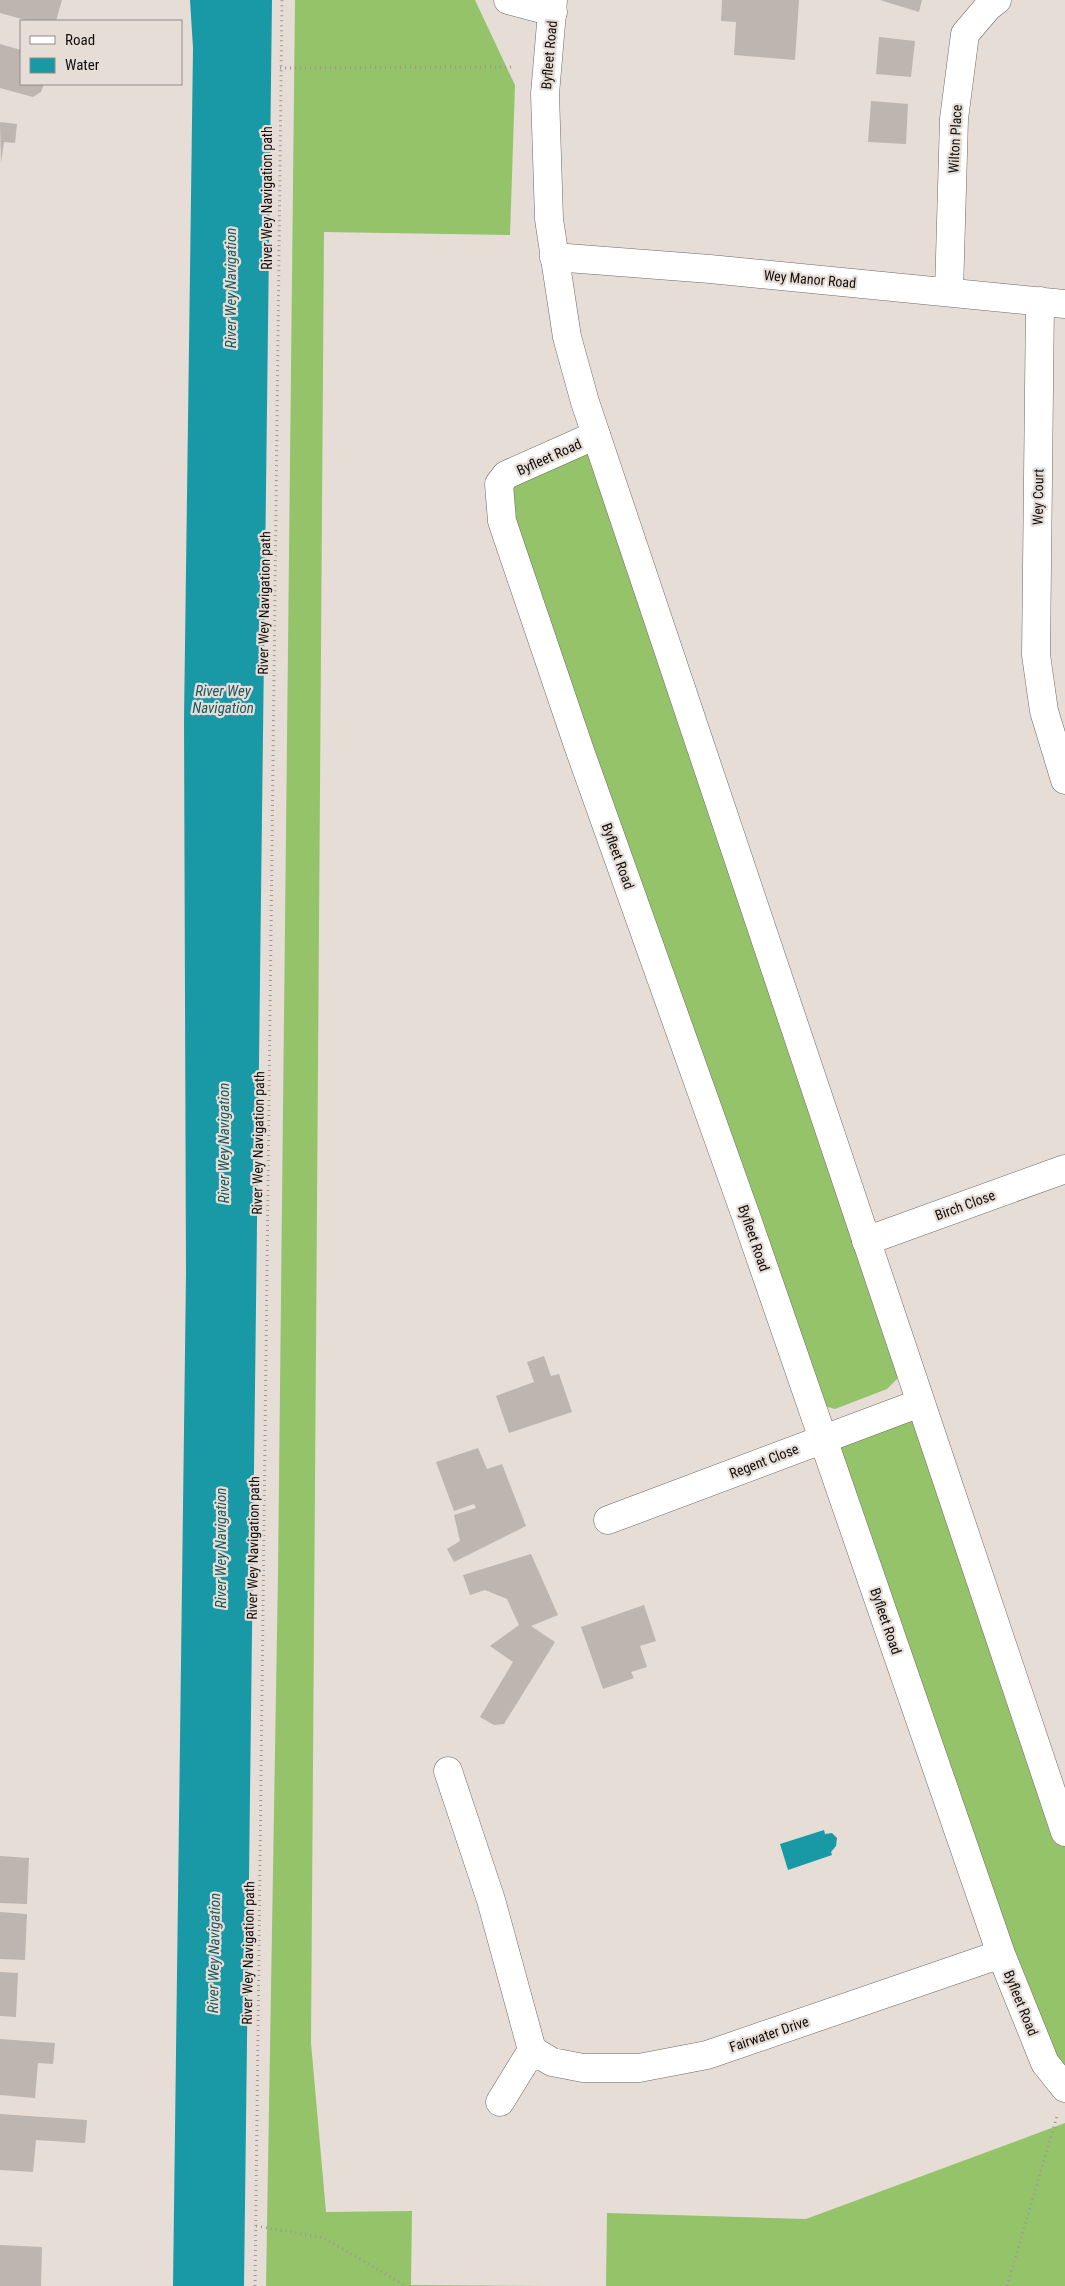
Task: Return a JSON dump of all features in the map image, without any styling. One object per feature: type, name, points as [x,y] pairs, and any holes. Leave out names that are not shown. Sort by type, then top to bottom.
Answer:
[{"type":"street","points":[[508,0],[553,6]]},
{"type":"street","name":"Wilton Place","points":[[949,292],[954,119],[965,34],[988,7],[997,0]]},
{"type":"street","name":"Byfleet Road","points":[[553,6],[545,94],[548,210],[567,337],[596,435],[1065,1832]]},
{"type":"street","name":"Wey Manor Road","points":[[554,257],[1053,303]]},
{"type":"street","name":"Wey Court","points":[[1053,303],[1036,655],[1053,697],[1044,711],[1065,780]]},
{"type":"street","name":"Byfleet Road","points":[[596,435],[506,475],[499,484],[502,521],[579,748],[824,1439],[1001,1954],[1045,2063],[1065,2088]]},
{"type":"street","name":"Birch Close","points":[[866,1241],[1065,1169]]},
{"type":"street","name":"Regent Close","points":[[608,1520],[920,1403]]},
{"type":"street","points":[[448,1771],[491,1900],[532,2050],[500,2102]]},
{"type":"street","name":"Fairwater Drive","points":[[532,2050],[552,2062],[583,2068],[639,2068],[707,2055],[1001,1954]]},
{"type":"path","name":"River Wey Navigation path","points":[[255,2286],[282,0]]},
{"type":"path","points":[[280,68],[521,67]]},
{"type":"path","points":[[1007,2286],[1065,2088]]},
{"type":"path","points":[[256,2226],[324,2238],[406,2286]]},
{"type":"green space","points":[[295,0],[475,0],[515,85],[510,235],[324,232],[311,2043],[326,2212],[412,2211],[411,2285],[545,2286],[266,2286],[278,1573]]},
{"type":"green space","points":[[600,447],[909,1367],[887,1389],[835,1409],[824,1406],[516,534],[510,488]]},
{"type":"green space","points":[[925,1415],[1065,1832],[1065,2088],[828,1452]]},
{"type":"green space","points":[[1065,2123],[1065,2286],[606,2286],[607,2213],[806,2219]]},
{"type":"water","name":"River Wey Navigation","points":[[190,0],[272,0],[244,2286],[173,2286],[186,1274],[184,720],[193,48]]},
{"type":"water","points":[[824,1830],[825,1834],[832,1833],[837,1838],[836,1846],[831,1852],[832,1855],[788,1870],[780,1844]]},
{"type":"building","points":[[0,0],[62,0],[56,20],[25,20],[0,13]]},
{"type":"building","points":[[722,0],[799,0],[795,60],[734,55],[736,22],[721,21]]},
{"type":"building","points":[[880,0],[922,0],[919,12]]},
{"type":"building","points":[[879,37],[915,41],[911,77],[876,74]]},
{"type":"building","points":[[0,44],[20,50],[20,85],[44,85],[41,92],[33,97],[0,88]]},
{"type":"building","points":[[871,101],[908,104],[906,144],[868,142]]},
{"type":"building","points":[[0,122],[17,124],[15,143],[4,142],[1,163]]},
{"type":"building","points":[[544,1356],[551,1376],[559,1374],[572,1412],[509,1433],[496,1396],[534,1382],[527,1362]]},
{"type":"building","points":[[478,1448],[487,1469],[502,1464],[526,1526],[454,1562],[447,1549],[460,1541],[454,1515],[476,1508],[474,1504],[454,1511],[436,1462]]},
{"type":"building","points":[[531,1554],[558,1615],[531,1626],[555,1642],[504,1724],[494,1725],[480,1717],[513,1662],[490,1646],[519,1625],[507,1599],[485,1590],[470,1595],[463,1575]]},
{"type":"building","points":[[644,1605],[656,1641],[640,1646],[647,1667],[631,1672],[634,1678],[603,1689],[581,1627]]},
{"type":"building","points":[[0,1856],[29,1858],[27,1904],[0,1903]]},
{"type":"building","points":[[0,1912],[27,1914],[25,1960],[0,1959]]},
{"type":"building","points":[[0,1972],[18,1973],[16,2017],[0,2016]]},
{"type":"building","points":[[0,2039],[55,2043],[53,2064],[38,2063],[35,2098],[0,2095]]},
{"type":"building","points":[[0,2114],[87,2120],[85,2143],[36,2140],[33,2172],[0,2170]]},
{"type":"building","points":[[0,2245],[42,2247],[41,2286],[0,2286]]}]
